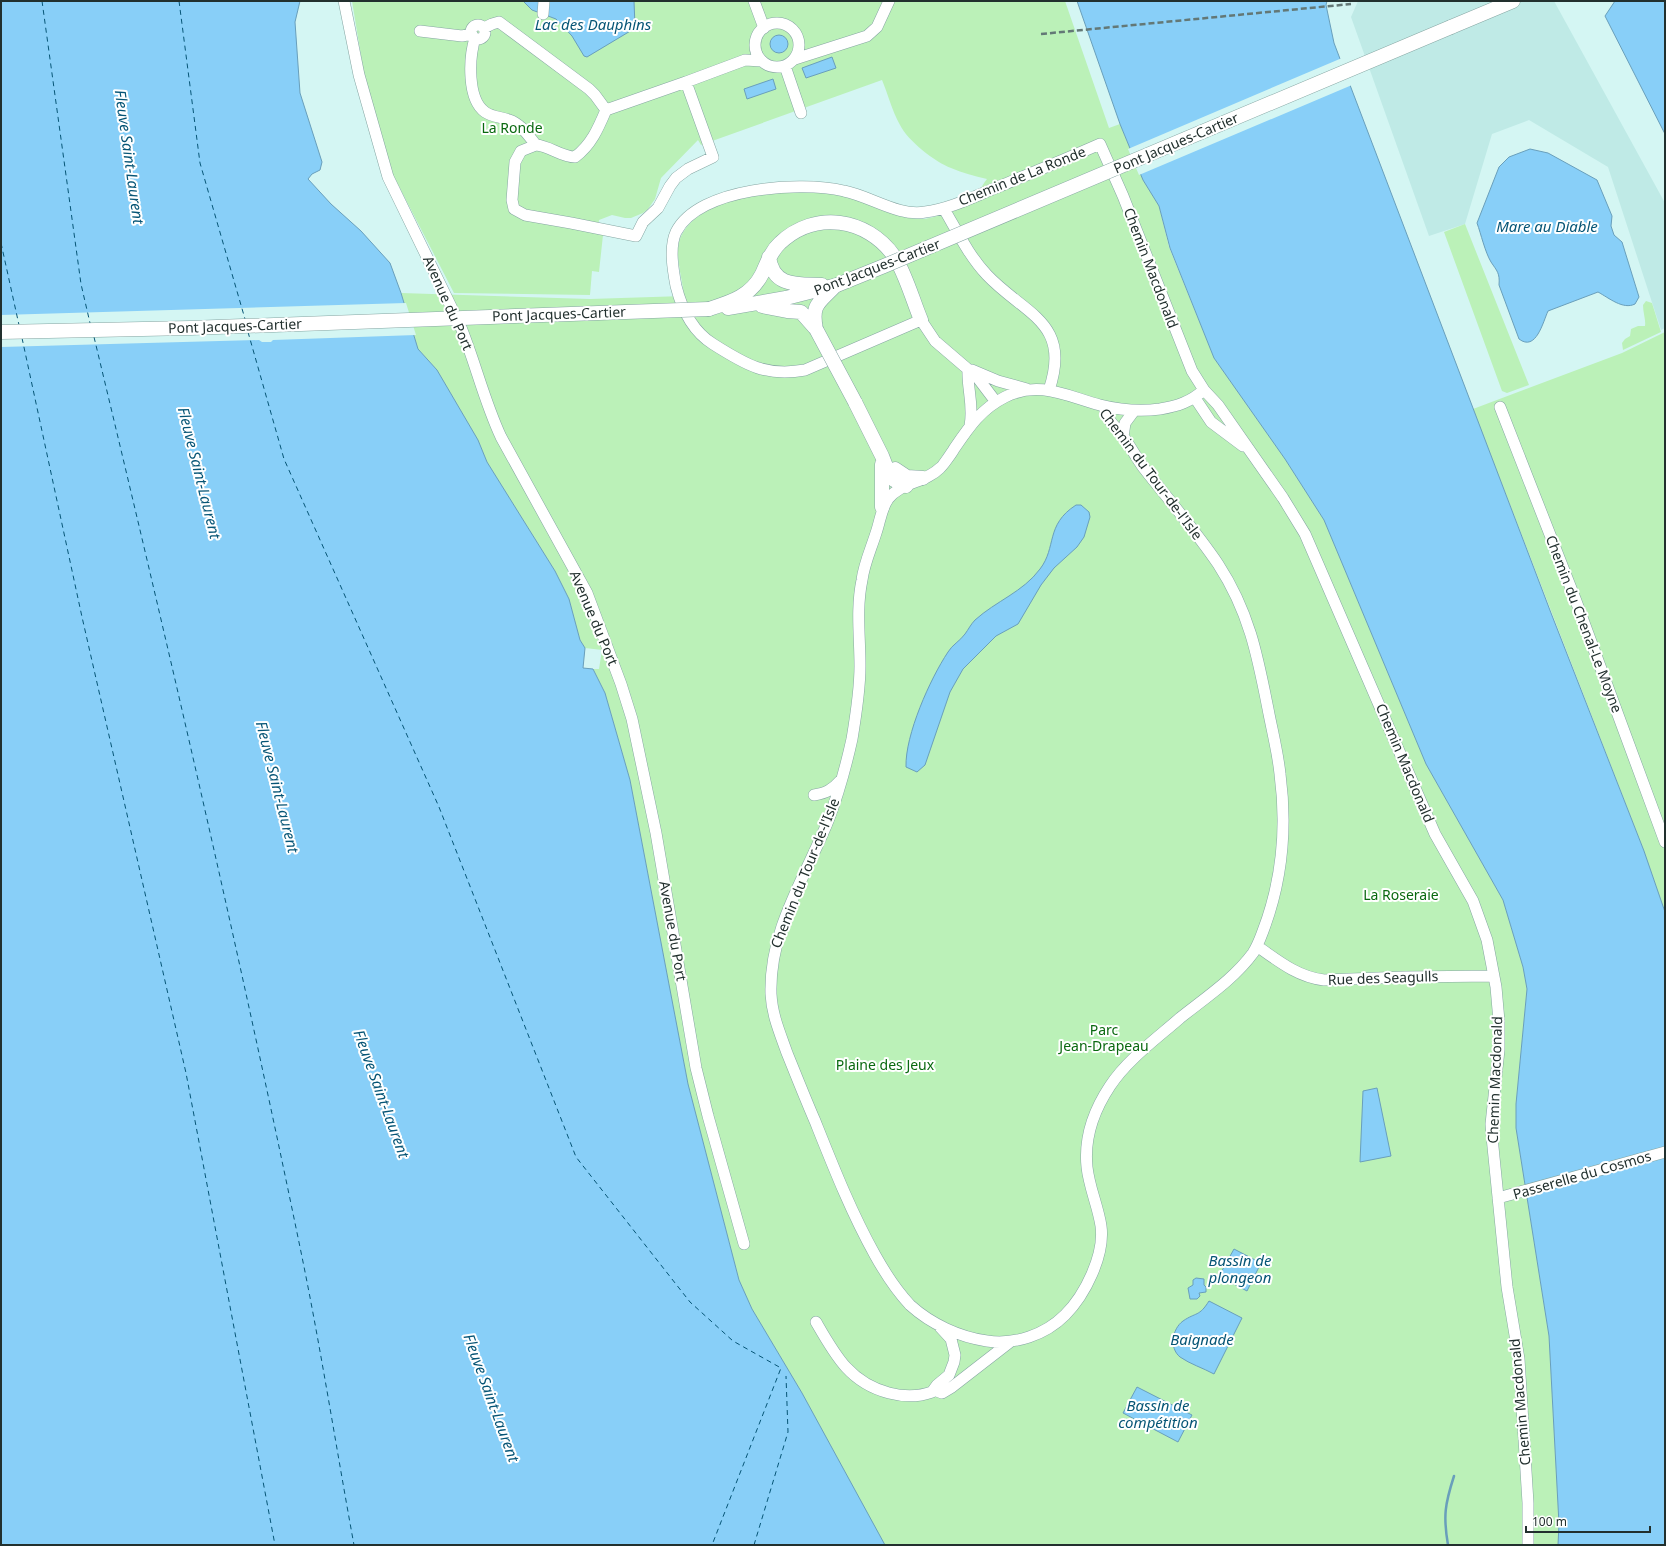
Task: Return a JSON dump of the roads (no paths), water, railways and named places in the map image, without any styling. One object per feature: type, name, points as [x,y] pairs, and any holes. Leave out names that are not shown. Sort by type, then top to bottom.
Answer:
[{"type":"main road","name":"Pont Jacques-Cartier","points":[[1,332],[190,328],[709,309],[755,304],[799,296],[837,285],[884,266],[1513,1]]},
{"type":"main road","points":[[709,309],[736,300],[748,293],[761,276],[774,249],[790,235],[818,223],[837,222],[862,228],[879,239],[895,257],[921,320]]},
{"type":"main road","points":[[769,258],[774,273],[785,282],[837,285]]},
{"type":"main road","points":[[816,329],[813,315],[814,309],[837,285]]},
{"type":"main road","points":[[755,304],[787,311],[801,312],[816,329],[855,402],[882,456],[889,474],[894,480],[906,486]]},
{"type":"main road","points":[[882,456],[893,468],[907,477],[923,478]]},
{"type":"main road","points":[[882,456],[882,507]]},
{"type":"street","name":"Avenue du Port","points":[[344,1],[359,75],[388,177],[460,325],[492,419],[587,593],[622,684],[632,719],[656,833],[696,1068],[744,1244]]},
{"type":"street","points":[[543,14],[544,1]]},
{"type":"street","points":[[754,1],[764,28]]},
{"type":"street","points":[[795,59],[800,46],[798,39],[790,27],[777,23],[764,28],[759,33],[756,40],[756,47],[757,54],[762,61],[775,67],[785,66],[795,59],[867,36],[877,27],[889,1]]},
{"type":"street","points":[[420,31],[473,36],[480,39],[484,37],[486,33],[484,28],[499,22],[589,89],[595,94],[606,110]]},
{"type":"street","points":[[473,36],[472,88],[480,108],[491,115],[516,123],[536,145]]},
{"type":"street","points":[[686,82],[713,157],[688,169],[676,178],[658,208],[643,222],[636,236],[525,215],[514,209],[512,200],[515,162],[521,151],[536,145],[541,145],[568,157],[575,157],[589,145],[606,110],[745,60],[762,61]]},
{"type":"street","points":[[785,66],[802,113]]},
{"type":"street","name":"Chemin de La Ronde","points":[[921,320],[806,370],[789,373],[777,373],[757,368],[703,338],[689,320],[676,283],[672,253],[673,241],[680,226],[697,210],[735,196],[770,188],[806,186],[845,191],[912,213],[944,209],[1100,144]]},
{"type":"street","name":"Chemin Macdonald","points":[[1100,144],[1123,196],[1192,371],[1204,390],[1227,417],[1283,498],[1305,534],[1435,834],[1477,912],[1487,940],[1494,976],[1499,1034],[1491,1124],[1498,1198],[1498,1216],[1507,1288],[1519,1358],[1528,1503],[1528,1545]]},
{"type":"street","name":"Chemin de La Ronde","points":[[944,209],[978,265],[998,286],[1031,313],[1048,330],[1056,358],[1055,372],[1049,390]]},
{"type":"street","points":[[921,320],[935,341],[977,377],[996,402]]},
{"type":"street","points":[[968,369],[998,381],[1026,389]]},
{"type":"street","points":[[968,369],[968,382],[972,404],[970,426]]},
{"type":"street","name":"Chemin du Tour-de-l'Isle","points":[[816,1322],[845,1366],[858,1379],[881,1391],[904,1396],[928,1394],[949,1375],[954,1362],[955,1355],[951,1339],[939,1326],[920,1313],[899,1292],[888,1277],[861,1231],[807,1102],[782,1037],[772,1006],[771,968],[774,948],[791,902],[832,810],[851,742],[858,698],[860,673],[858,612],[862,580],[880,520],[882,507],[894,492],[930,475],[941,468],[980,412],[996,402],[1026,389],[1049,390],[1104,406],[1107,417],[1220,568],[1242,610],[1256,647],[1280,767],[1283,824],[1279,874],[1272,909],[1257,946],[1234,973],[1155,1040],[1119,1074],[1101,1100],[1090,1127],[1086,1146],[1087,1167],[1102,1233],[1100,1250],[1094,1268],[1069,1311],[1044,1330],[1010,1342],[952,1387],[942,1392],[934,1390]]},
{"type":"street","points":[[1104,406],[1134,411],[1174,406],[1185,404],[1204,390]]},
{"type":"street","name":"Chemin Macdonald","points":[[1195,398],[1210,422],[1251,453]]},
{"type":"street","name":"Chemin du Chenal-Le Moyne","points":[[1500,407],[1576,601],[1665,842]]},
{"type":"street","points":[[1123,437],[1125,423],[1134,411]]},
{"type":"street","points":[[1216,426],[1227,417]]},
{"type":"street","points":[[906,486],[928,483],[939,475],[941,468]]},
{"type":"street","points":[[832,810],[814,795],[825,793],[834,789],[840,781]]},
{"type":"street","name":"Rue des Seagulls","points":[[1257,946],[1295,971],[1313,979],[1494,976]]},
{"type":"street","name":"Passerelle du Cosmos","points":[[1498,1198],[1510,1196],[1665,1152]]},
{"type":"street","name":"Chemin du Tour-de-l'Isle","points":[[939,1326],[974,1339],[994,1342],[1010,1342]]},
{"type":"water","name":"Fleuve Saint-Laurent","points":[[1,1],[300,1],[295,22],[300,93],[322,162],[320,170],[312,174],[308,179],[331,204],[361,231],[390,263],[418,349],[437,370],[478,440],[487,462],[555,571],[569,599],[580,640],[585,648],[583,668],[593,669],[605,693],[630,780],[688,1084],[739,1280],[752,1309],[802,1393],[885,1545],[1,1545]]},
{"type":"water","name":"Lac des Dauphins","points":[[523,1],[634,1],[635,26],[632,30],[587,57],[584,56],[572,36],[556,19],[532,10]]},
{"type":"water","points":[[1077,1],[1327,1],[1326,5],[1334,43],[1551,613],[1644,851],[1665,912],[1665,1545],[1558,1545],[1559,1524],[1549,1336],[1516,1128],[1516,1104],[1527,989],[1523,967],[1503,900],[1426,764],[1324,520],[1285,459],[1214,358],[1170,248],[1159,206],[1143,180],[1120,124]]},
{"type":"water","points":[[1615,1],[1665,1],[1665,134],[1605,16]]},
{"type":"water","points":[[779,35],[785,38],[788,44],[785,50],[779,53],[773,50],[770,44],[773,38]]},
{"type":"water","points":[[832,57],[836,68],[806,78],[802,68]]},
{"type":"water","points":[[773,79],[776,89],[747,99],[744,89]]},
{"type":"water","name":"Mare au Diable","points":[[1530,149],[1548,153],[1597,180],[1612,216],[1611,226],[1614,235],[1622,242],[1639,297],[1635,304],[1626,306],[1598,292],[1548,311],[1538,334],[1530,342],[1525,342],[1519,339],[1499,285],[1498,272],[1487,253],[1477,223],[1499,167],[1509,157]]},
{"type":"water","points":[[1076,505],[1081,505],[1089,512],[1090,517],[1084,537],[1077,547],[1054,568],[1041,585],[1018,624],[996,636],[963,669],[950,692],[925,765],[917,772],[906,767],[907,754],[914,724],[934,677],[948,652],[975,620],[1026,584],[1040,569],[1048,553],[1055,528],[1066,513]]},
{"type":"water","points":[[1377,1088],[1391,1156],[1360,1162],[1363,1091]]},
{"type":"water","name":"Bassin de plongeon","points":[[1234,1249],[1261,1263],[1247,1291],[1219,1276]]},
{"type":"water","points":[[1196,1278],[1204,1279],[1206,1292],[1199,1293],[1200,1296],[1197,1299],[1190,1299],[1188,1288],[1193,1285],[1193,1280]]},
{"type":"water","name":"Baignade","points":[[1209,1301],[1242,1318],[1214,1374],[1180,1357],[1174,1349],[1173,1344],[1174,1334],[1179,1324],[1203,1310]]},
{"type":"water","name":"Bassin de compétition","points":[[1137,1387],[1192,1415],[1178,1442],[1123,1413]]},
{"type":"waterway","points":[[1448,1545],[1445,1518],[1454,1476]]},
{"type":"railway","points":[[1041,34],[1351,4]]},
{"type":"park label","name":"La Ronde","points":[[512,128]]},
{"type":"park label","name":"La Roseraie","points":[[1401,895]]},
{"type":"park label","name":"Parc Jean-Drapeau","points":[[1104,1038]]},
{"type":"park label","name":"Plaine des Jeux","points":[[885,1065]]}]
